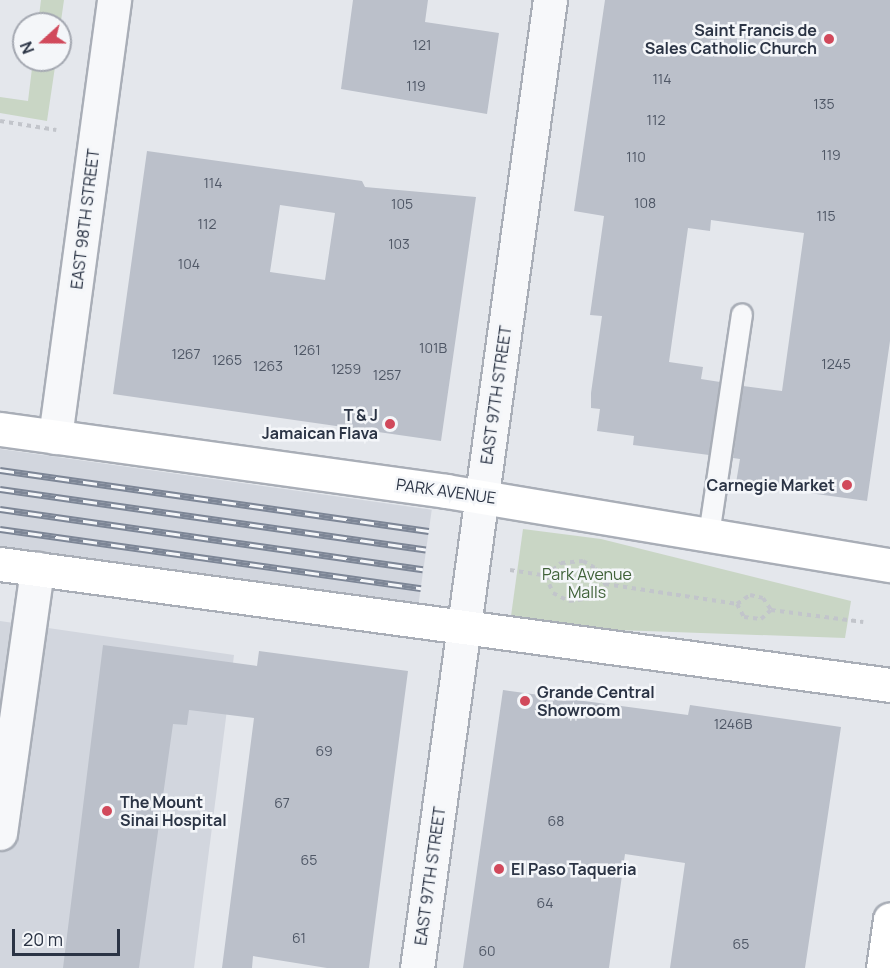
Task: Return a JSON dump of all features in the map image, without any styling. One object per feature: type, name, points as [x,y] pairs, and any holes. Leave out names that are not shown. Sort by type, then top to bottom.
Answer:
[{"type":"main road","name":"PARK AVENUE","points":[[0,429],[482,496],[890,565]]},
{"type":"main road","points":[[0,564],[890,685]]},
{"type":"main road","points":[[883,968],[890,919]]},
{"type":"street","name":"EAST 98TH STREET","points":[[55,437],[114,0]]},
{"type":"street","name":"EAST 97TH STREET","points":[[417,968],[550,0]]},
{"type":"street","points":[[0,833],[3,786],[37,569]]},
{"type":"lane","points":[[709,534],[742,314]]},
{"type":"path","points":[[0,121],[56,130]]},
{"type":"path","points":[[546,576],[561,562],[583,561],[595,568],[605,584],[737,604]]},
{"type":"path","points":[[510,570],[546,576]]},
{"type":"path","points":[[546,576],[554,593],[569,601],[591,598],[605,584]]},
{"type":"path","points":[[737,604],[745,596],[756,596],[769,603],[771,610]]},
{"type":"path","points":[[737,604],[744,617],[761,619],[771,610],[863,622]]},
{"type":"shaded area","points":[[0,449],[432,510],[418,610],[0,551]]},
{"type":"shaded area","name":"The Mount Sinai Hospital","points":[[0,621],[234,655],[194,968],[0,968]]},
{"type":"green space","points":[[41,0],[64,0],[62,12],[40,12]]},
{"type":"green space","points":[[32,72],[54,72],[47,121],[0,113],[0,97],[28,101]]},
{"type":"green space","name":"Park Avenue Malls","points":[[523,529],[601,539],[851,601],[845,638],[589,629],[511,616]]},
{"type":"building","points":[[353,0],[428,0],[425,22],[499,33],[487,114],[341,89]]},
{"type":"building","points":[[605,0],[890,0],[890,341],[867,501],[736,483],[740,459],[733,458],[743,386],[782,391],[804,233],[711,220],[710,231],[688,228],[669,362],[703,367],[701,379],[720,382],[709,455],[633,445],[634,436],[597,431],[600,409],[591,408],[591,393],[602,316],[590,315],[604,216],[574,211]]},
{"type":"building","points":[[147,151],[362,181],[365,187],[476,197],[441,441],[113,394]],"holes":[[[280,205],[335,213],[325,280],[270,272]]]},
{"type":"building","points":[[103,645],[257,666],[259,651],[408,671],[369,968],[327,968],[253,956],[252,968],[222,968],[254,718],[189,710],[187,725],[173,724],[139,968],[63,968]]},
{"type":"building","points":[[503,690],[688,715],[690,705],[841,727],[805,968],[670,968],[685,863],[625,854],[609,968],[463,968]]},
{"type":"railway","points":[[0,470],[429,531]]},
{"type":"railway","points":[[0,489],[426,550]]},
{"type":"railway","points":[[0,509],[423,569]]},
{"type":"railway","points":[[0,529],[421,588]]},
{"type":"place","name":"Saint Francis de Sales Catholic Church","points":[[829,39]]},
{"type":"place","name":"T & J Jamaican Flava","points":[[390,424]]},
{"type":"place","name":"Carnegie Market","points":[[847,485]]},
{"type":"place","name":"Grande Central Showroom","points":[[525,701]]},
{"type":"place","name":"The Mount Sinai Hospital","points":[[107,811]]},
{"type":"place","name":"El Paso Taqueria","points":[[499,869]]}]
